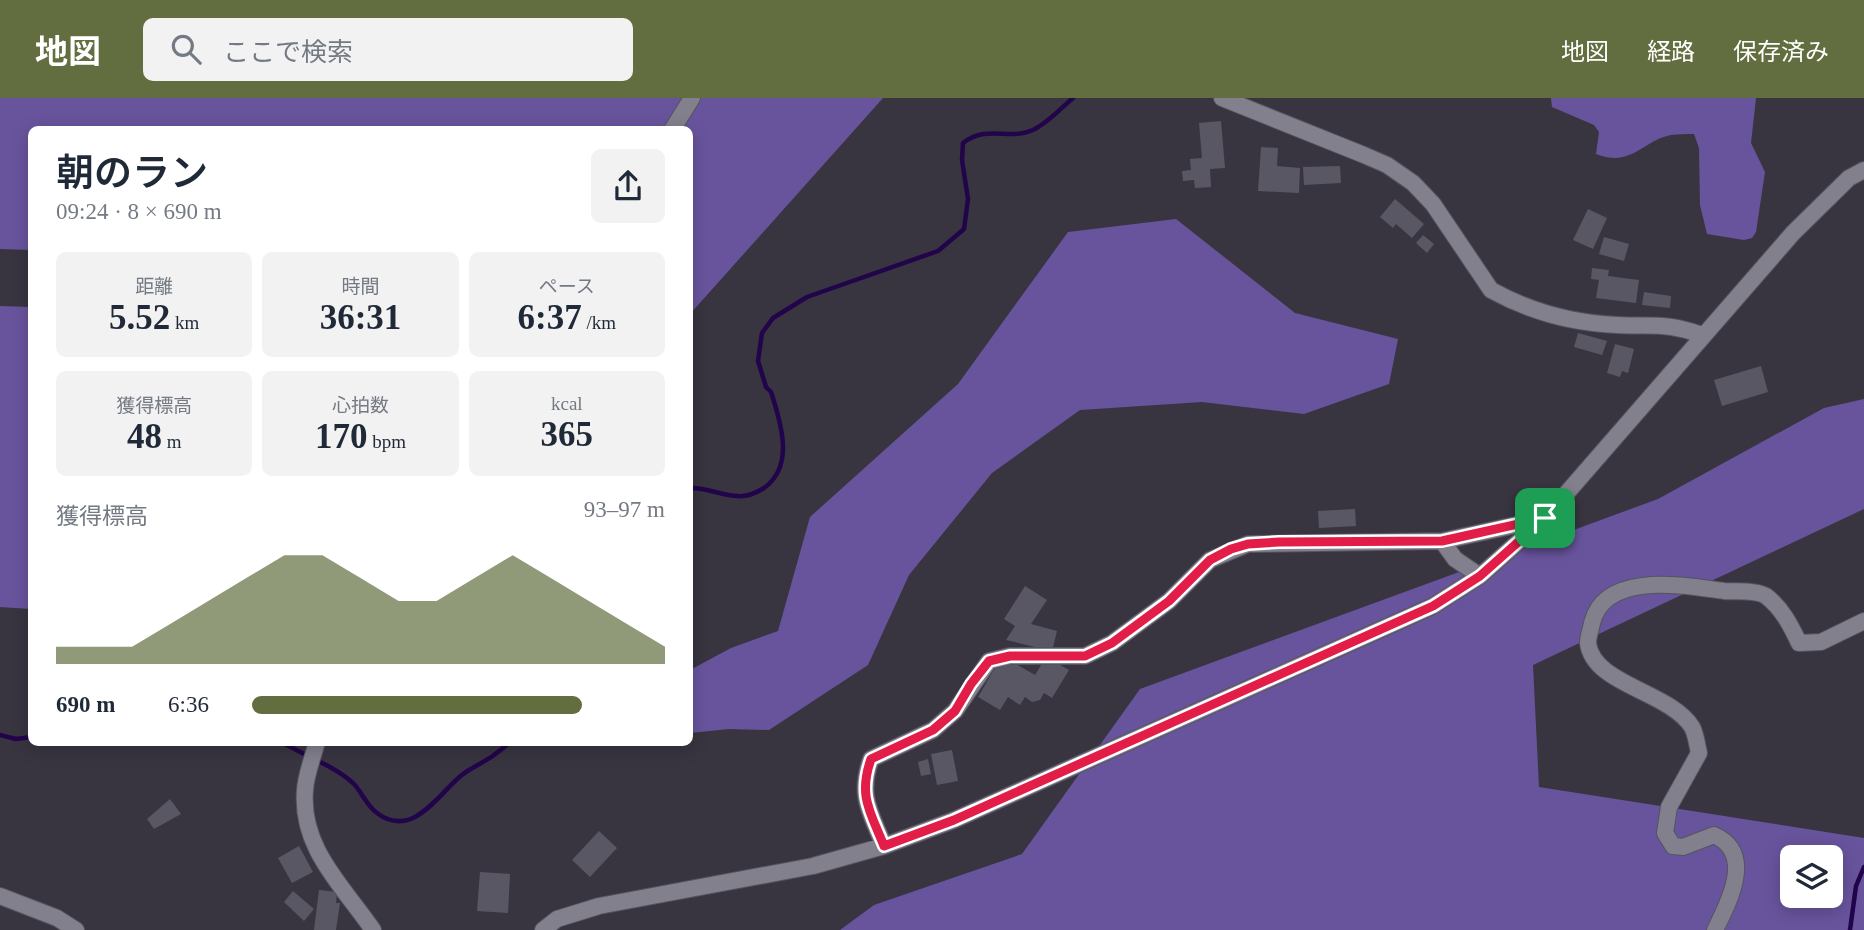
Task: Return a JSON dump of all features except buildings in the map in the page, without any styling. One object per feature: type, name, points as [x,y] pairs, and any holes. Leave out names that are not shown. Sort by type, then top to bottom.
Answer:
[{"type":"street","points":[[674,126],[692,98]]},
{"type":"street","points":[[1222,98],[1364,155],[1396,171],[1433,204],[1485,282],[1503,297],[1526,308],[1589,322],[1617,325],[1669,324],[1702,335]]},
{"type":"street","points":[[543,930],[557,919],[599,906],[813,866],[884,846],[954,820],[1433,606],[1480,576],[1545,518],[1793,233],[1849,178],[1864,170]]},
{"type":"street","points":[[884,846],[868,805],[863,781],[871,759],[933,730],[955,711],[989,661],[1010,656],[1085,656],[1112,643],[1169,601],[1210,560],[1248,544],[1442,541],[1545,518]]},
{"type":"street","points":[[1442,541],[1455,559],[1480,576]]},
{"type":"street","points":[[1715,930],[1732,895],[1737,865],[1722,838],[1714,835],[1683,847],[1673,846],[1665,833],[1669,807],[1699,753],[1692,728],[1653,695],[1601,670],[1592,657],[1588,641],[1594,617],[1602,602],[1623,590],[1676,585],[1764,594],[1786,617],[1799,643],[1821,642],[1864,621]]},
{"type":"street","points":[[316,746],[305,789],[305,810],[314,848],[373,930]]},
{"type":"street","points":[[0,896],[57,918],[76,930]]},
{"type":"shaded area","points":[[0,98],[883,98],[693,311],[693,126],[28,126],[28,250],[0,249]]},
{"type":"shaded area","points":[[1551,98],[1756,98],[1751,143],[1765,172],[1756,232],[1752,238],[1744,240],[1707,234],[1700,205],[1699,148],[1694,134],[1661,138],[1619,158],[1596,154],[1599,132],[1594,125],[1552,107]]},
{"type":"shaded area","points":[[1176,219],[1295,313],[1398,339],[1389,384],[1304,414],[1202,402],[1080,410],[992,473],[909,575],[868,665],[769,730],[729,729],[693,733],[693,668],[731,648],[778,631],[810,517],[958,384],[1068,232]]},
{"type":"shaded area","points":[[0,306],[28,307],[28,609],[0,607]]},
{"type":"shaded area","points":[[1864,399],[1864,509],[1533,665],[1539,787],[1864,838],[1864,930],[840,930],[874,905],[1022,854],[1140,689],[1658,499],[1824,408]]},
{"type":"waterway","points":[[693,488],[732,496],[748,495],[764,488],[774,479],[780,468],[783,443],[781,430],[771,392],[766,387],[758,361],[762,333],[773,318],[807,297],[938,251],[964,229],[968,199],[962,160],[963,143],[981,134],[1015,134],[1033,130],[1073,98]]},
{"type":"waterway","points":[[0,735],[16,739],[28,738]]},
{"type":"waterway","points":[[289,746],[308,756]]},
{"type":"waterway","points":[[316,760],[353,783],[377,813],[391,820],[404,821],[427,809],[457,779],[505,746]]},
{"type":"waterway","points":[[1850,930],[1856,886],[1864,867]]},
{"type":"route","points":[[1545,518],[1480,576],[1433,606],[954,820],[884,846],[868,805],[863,781],[871,759],[933,730],[955,711],[989,661],[1010,656],[1085,656],[1112,643],[1169,601],[1210,560],[1248,544],[1442,541],[1477,536],[1545,518]]}]
